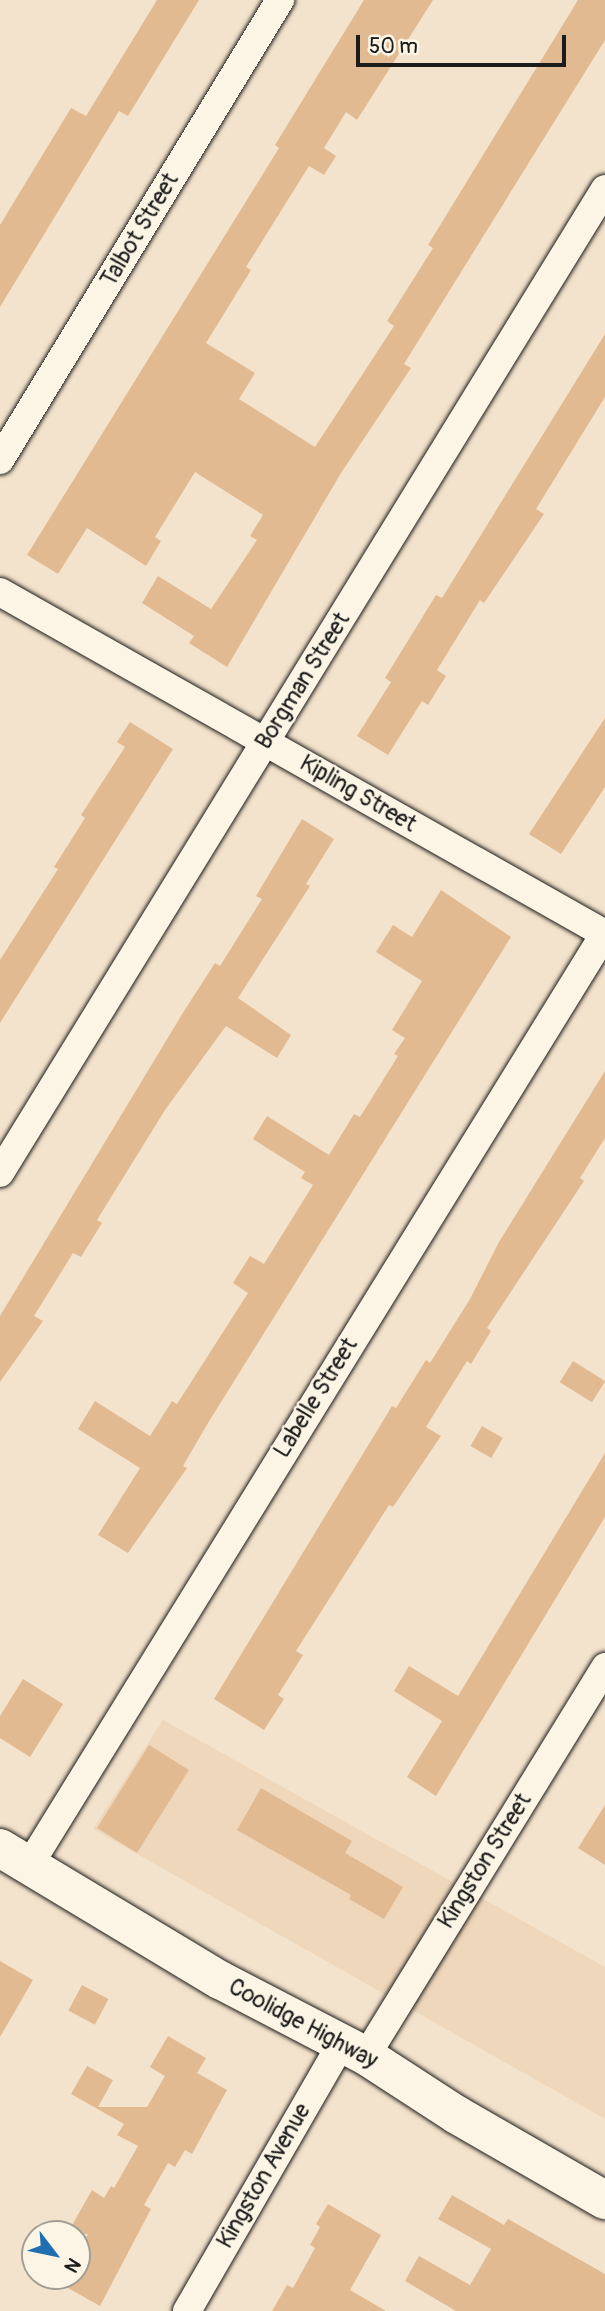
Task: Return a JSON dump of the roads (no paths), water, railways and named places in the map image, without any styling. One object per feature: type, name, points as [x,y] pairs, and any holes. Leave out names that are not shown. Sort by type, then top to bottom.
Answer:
[{"type":"main road","name":"Coolidge Highway","points":[[15,1856],[220,1980],[354,2049],[457,2115],[605,2200]]},
{"type":"street","name":"Talbot Street","points":[[0,460],[280,0]]},
{"type":"street","name":"Borgman Street","points":[[0,1173],[605,189]]},
{"type":"street","name":"Kipling Street","points":[[0,592],[605,934]]},
{"type":"street","name":"Labelle Street","points":[[15,1856],[605,934]]},
{"type":"street","name":"Kingston Street","points":[[354,2049],[605,1667]]},
{"type":"street","name":"Kingston Avenue","points":[[187,2311],[354,2049]]}]
